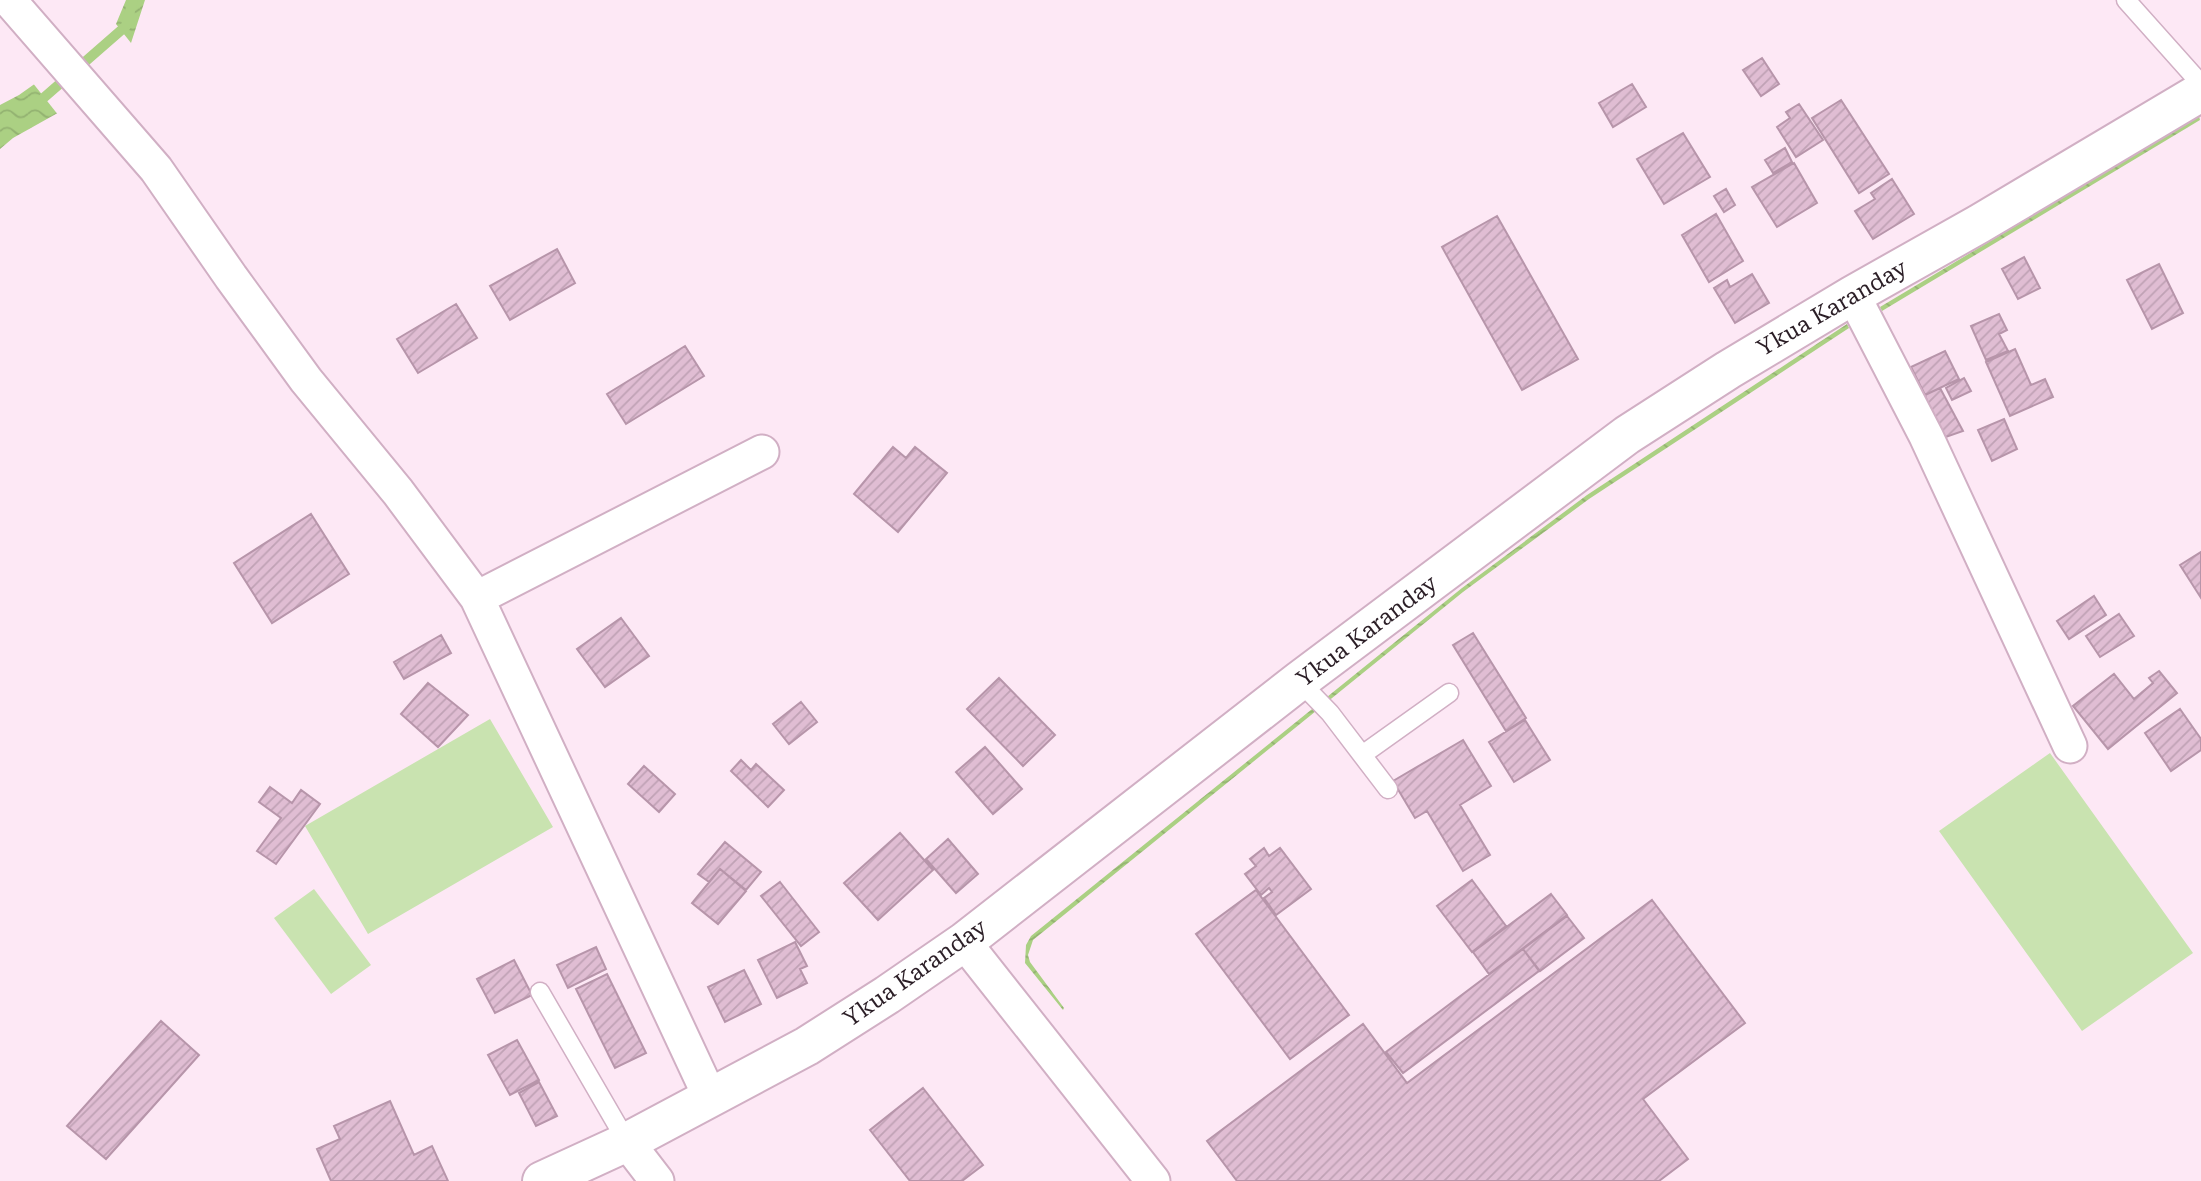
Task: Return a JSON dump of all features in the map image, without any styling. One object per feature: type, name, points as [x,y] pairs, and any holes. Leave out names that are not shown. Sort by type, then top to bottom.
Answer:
[{"type":"street","points":[[16,9],[156,169],[230,277],[306,380],[398,492],[477,598],[710,1097]]},
{"type":"street","name":"Ykua Karanday","points":[[542,1181],[627,1142],[807,1046],[964,942],[1299,681],[1627,435],[1853,295],[1979,224],[2201,92]]},
{"type":"street","points":[[1853,295],[1926,436],[2070,746]]},
{"type":"street","points":[[477,598],[762,452]]},
{"type":"street","points":[[964,942],[1153,1181]]},
{"type":"street","points":[[627,1142],[657,1181]]},
{"type":"lane","points":[[2126,0],[2201,84]]},
{"type":"lane","points":[[1299,681],[1330,713],[1388,789]]},
{"type":"lane","points":[[1362,755],[1449,693]]},
{"type":"lane","points":[[540,992],[627,1142]]},
{"type":"shaded area","points":[[490,719],[553,827],[368,934],[305,826]]},
{"type":"shaded area","points":[[2050,753],[2193,953],[2082,1031],[1939,831]]},
{"type":"shaded area","points":[[314,889],[371,965],[331,994],[274,918]]},
{"type":"water","points":[[126,0],[145,0],[131,43],[116,24]]},
{"type":"water","points":[[43,78],[63,110],[13,138],[0,149],[0,105]]},
{"type":"water","points":[[2199,116],[2200,120],[1882,311],[1880,307]]},
{"type":"water","points":[[1847,324],[1849,328],[1589,499],[1463,592],[1033,940],[1028,955],[1030,962],[1063,1010],[1025,963],[1026,945],[1031,936],[1462,588],[1587,495]]},
{"type":"pier","points":[[41,75],[45,76],[67,108],[66,112],[59,116],[32,82]]},
{"type":"building","points":[[1762,58],[1779,84],[1761,96],[1743,70]]},
{"type":"building","points":[[1632,84],[1646,107],[1613,127],[1599,103]]},
{"type":"building","points":[[1841,100],[1889,174],[1859,193],[1812,118]]},
{"type":"building","points":[[1799,104],[1823,140],[1796,157],[1777,127],[1790,118],[1786,112]]},
{"type":"building","points":[[1683,133],[1710,177],[1664,204],[1637,159]]},
{"type":"building","points":[[1785,148],[1792,162],[1773,173],[1765,160]]},
{"type":"building","points":[[1794,163],[1817,203],[1777,227],[1752,187]]},
{"type":"building","points":[[1892,179],[1914,214],[1873,239],[1855,211],[1875,199],[1871,193]]},
{"type":"building","points":[[1726,189],[1735,205],[1724,212],[1714,196]]},
{"type":"building","points":[[1716,214],[1743,261],[1709,282],[1682,235]]},
{"type":"building","points":[[1497,216],[1578,359],[1522,390],[1442,247]]},
{"type":"building","points":[[557,249],[575,283],[510,320],[490,286]]},
{"type":"building","points":[[2024,257],[2040,288],[2018,299],[2002,269]]},
{"type":"building","points":[[2159,264],[2183,313],[2152,329],[2127,280]]},
{"type":"building","points":[[1752,274],[1769,303],[1735,323],[1714,288],[1727,280],[1730,287]]},
{"type":"building","points":[[456,304],[477,338],[418,373],[397,339]]},
{"type":"building","points":[[1999,314],[2007,330],[1999,334],[2008,351],[1986,360],[1971,326]]},
{"type":"building","points":[[685,346],[704,376],[626,424],[607,394]]},
{"type":"building","points":[[2015,349],[2031,385],[2045,379],[2053,397],[2010,416],[1986,362]]},
{"type":"building","points":[[1945,351],[1959,379],[1925,395],[1911,367]]},
{"type":"building","points":[[1964,378],[1971,391],[1952,400],[1946,388]]},
{"type":"building","points":[[1940,388],[1963,431],[1940,439],[1925,395]]},
{"type":"building","points":[[2004,419],[2017,449],[1992,461],[1978,430]]},
{"type":"building","points":[[893,447],[906,458],[915,447],[947,473],[898,532],[854,494]]},
{"type":"building","points":[[311,514],[349,574],[272,623],[234,563]]},
{"type":"building","points":[[2201,552],[2201,598],[2180,565]]},
{"type":"building","points":[[2094,596],[2106,615],[2069,639],[2057,621]]},
{"type":"building","points":[[2119,614],[2134,636],[2100,657],[2086,636]]},
{"type":"building","points":[[621,618],[649,656],[605,687],[577,649]]},
{"type":"building","points":[[1473,633],[1526,718],[1506,731],[1453,645]]},
{"type":"building","points":[[441,635],[451,653],[404,679],[394,662]]},
{"type":"building","points":[[2159,671],[2177,693],[2108,749],[2073,706],[2114,674],[2134,699],[2153,683],[2149,678]]},
{"type":"building","points":[[999,678],[1055,735],[1023,766],[967,709]]},
{"type":"building","points":[[428,683],[468,715],[438,747],[401,714]]},
{"type":"building","points":[[801,702],[817,722],[789,744],[773,724]]},
{"type":"building","points":[[2180,709],[2201,739],[2201,750],[2171,771],[2145,733]]},
{"type":"building","points":[[1525,720],[1550,760],[1514,782],[1489,742]]},
{"type":"building","points":[[1463,740],[1491,786],[1460,805],[1490,855],[1463,871],[1427,811],[1415,818],[1393,781]]},
{"type":"building","points":[[985,747],[1022,789],[993,814],[956,772]]},
{"type":"building","points":[[741,760],[751,770],[756,764],[784,790],[768,807],[731,771]]},
{"type":"building","points":[[644,766],[675,794],[659,812],[628,784]]},
{"type":"building","points":[[270,787],[292,803],[301,790],[320,804],[276,864],[257,851],[281,818],[259,802]]},
{"type":"building","points":[[900,833],[933,870],[878,920],[844,883]]},
{"type":"building","points":[[948,839],[978,874],[956,893],[926,859]]},
{"type":"building","points":[[725,842],[761,872],[746,890],[720,869],[709,882],[698,874]]},
{"type":"building","points":[[1264,848],[1269,856],[1280,848],[1311,889],[1276,915],[1264,898],[1272,892],[1269,888],[1261,895],[1245,874],[1256,866],[1250,859]]},
{"type":"building","points":[[720,869],[746,891],[718,924],[692,903]]},
{"type":"building","points":[[1472,880],[1506,926],[1472,952],[1437,906]]},
{"type":"building","points":[[780,882],[819,932],[801,946],[761,896]]},
{"type":"building","points":[[1256,890],[1349,1015],[1290,1059],[1196,934]]},
{"type":"building","points":[[1551,894],[1567,915],[1489,974],[1473,952]]},
{"type":"building","points":[[1652,900],[1745,1023],[1643,1099],[1688,1159],[1659,1181],[1237,1181],[1207,1141],[1363,1024],[1407,1083]]},
{"type":"building","points":[[1567,916],[1584,938],[1540,971],[1523,949]]},
{"type":"building","points":[[795,942],[807,966],[800,969],[807,983],[777,998],[758,960]]},
{"type":"building","points":[[596,947],[606,969],[568,988],[557,965]]},
{"type":"building","points":[[1523,949],[1539,971],[1403,1073],[1386,1052]]},
{"type":"building","points":[[514,960],[532,995],[495,1013],[477,979]]},
{"type":"building","points":[[744,970],[761,1004],[725,1022],[708,987]]},
{"type":"building","points":[[607,974],[646,1053],[615,1068],[576,989]]},
{"type":"building","points":[[161,1021],[199,1055],[106,1159],[67,1126]]},
{"type":"building","points":[[517,1040],[539,1080],[510,1095],[488,1055]]},
{"type":"building","points":[[539,1082],[557,1116],[536,1126],[519,1093]]},
{"type":"building","points":[[923,1088],[983,1165],[962,1181],[910,1181],[870,1130]]},
{"type":"building","points":[[390,1101],[414,1155],[432,1146],[448,1181],[331,1181],[317,1149],[340,1139],[334,1126]]},
{"type":"waterway","points":[[40,101],[126,26],[133,0]]}]
